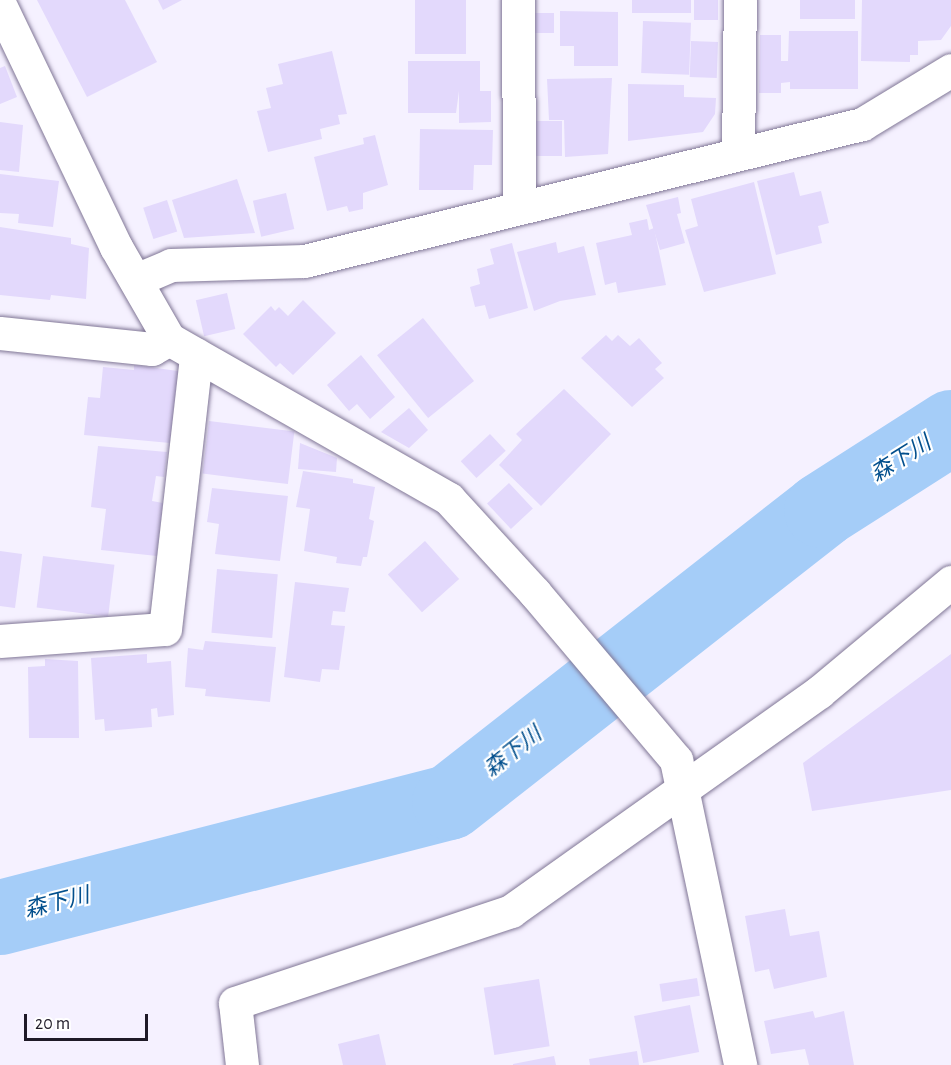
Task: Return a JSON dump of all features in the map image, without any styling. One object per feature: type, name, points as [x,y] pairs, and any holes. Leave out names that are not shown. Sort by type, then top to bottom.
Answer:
[{"type":"street","points":[[518,0],[519,208]]},
{"type":"street","points":[[738,154],[740,0]]},
{"type":"street","points":[[0,5],[135,280],[183,347],[449,499],[535,593],[676,760],[740,1065]]},
{"type":"street","points":[[135,280],[171,265],[304,261],[862,124],[951,70]]},
{"type":"street","points":[[0,333],[152,349],[183,347]]},
{"type":"street","points":[[0,641],[165,629],[183,347]]},
{"type":"street","points":[[242,1065],[235,1003],[511,911],[682,793],[819,692],[951,582]]},
{"type":"building","points":[[37,0],[125,0],[157,62],[87,97]]},
{"type":"building","points":[[158,0],[182,0],[163,10]]},
{"type":"building","points":[[415,0],[466,0],[466,54],[415,54]]},
{"type":"building","points":[[632,0],[691,0],[691,13],[632,13]]},
{"type":"building","points":[[694,0],[718,0],[718,20],[694,20]]},
{"type":"building","points":[[800,0],[855,0],[855,19],[800,19]]},
{"type":"building","points":[[862,0],[951,0],[951,26],[941,40],[918,41],[918,55],[910,55],[910,62],[861,61]]},
{"type":"building","points":[[560,11],[618,12],[618,66],[574,66],[574,46],[560,46]]},
{"type":"building","points":[[533,13],[554,13],[554,33],[533,33]]},
{"type":"building","points":[[643,21],[691,23],[689,75],[641,73]]},
{"type":"building","points":[[789,31],[858,31],[858,89],[790,89],[790,82],[781,83],[781,93],[759,93],[760,35],[781,35],[781,61],[788,61]]},
{"type":"building","points":[[691,41],[718,42],[717,78],[690,77]]},
{"type":"building","points":[[332,51],[347,114],[338,115],[340,124],[320,129],[322,139],[268,152],[257,111],[271,108],[266,88],[283,84],[278,64]]},
{"type":"building","points":[[408,61],[480,61],[480,91],[491,91],[491,122],[459,123],[459,91],[456,113],[408,113]]},
{"type":"building","points":[[5,66],[17,97],[0,104],[0,68]]},
{"type":"building","points":[[612,78],[608,154],[565,157],[564,120],[549,120],[547,79]]},
{"type":"building","points":[[628,84],[684,85],[684,97],[716,98],[715,114],[703,132],[628,141]]},
{"type":"building","points":[[536,121],[562,121],[562,156],[536,156]]},
{"type":"building","points":[[0,122],[23,125],[19,172],[0,170]]},
{"type":"building","points":[[420,129],[493,130],[492,165],[474,165],[473,190],[419,190]]},
{"type":"building","points":[[375,135],[388,185],[363,193],[363,209],[349,212],[347,206],[327,211],[314,157],[364,144],[363,138]]},
{"type":"building","points":[[794,172],[800,196],[821,191],[829,223],[818,226],[822,243],[776,255],[757,181]]},
{"type":"building","points":[[0,174],[59,181],[53,227],[18,223],[19,214],[0,213]]},
{"type":"building","points":[[237,179],[255,233],[184,238],[172,200]]},
{"type":"building","points":[[754,182],[776,274],[704,292],[685,230],[698,226],[691,199]]},
{"type":"building","points":[[286,193],[294,229],[261,237],[253,201]]},
{"type":"building","points":[[678,197],[681,213],[677,214],[685,243],[660,250],[646,205]]},
{"type":"building","points":[[167,200],[177,231],[153,239],[143,208]]},
{"type":"building","points":[[647,219],[649,230],[654,228],[666,285],[618,293],[616,282],[605,285],[596,243],[632,235],[629,223]]},
{"type":"building","points":[[0,227],[71,238],[71,244],[89,248],[86,299],[51,295],[50,300],[0,295]]},
{"type":"building","points":[[556,242],[558,253],[584,246],[596,295],[560,301],[534,311],[517,252]]},
{"type":"building","points":[[512,243],[528,308],[489,319],[485,305],[475,307],[470,287],[480,284],[477,269],[494,264],[490,249]]},
{"type":"building","points":[[227,293],[235,329],[204,336],[196,300]]},
{"type":"building","points":[[303,300],[336,333],[293,375],[280,363],[276,367],[243,334],[271,306],[275,311],[279,307],[288,316]]},
{"type":"building","points":[[423,318],[474,381],[428,418],[377,355]]},
{"type":"building","points":[[606,335],[612,341],[618,335],[630,346],[639,338],[662,363],[655,369],[664,378],[632,407],[581,358]]},
{"type":"building","points":[[361,355],[395,397],[370,419],[357,404],[349,411],[327,385]]},
{"type":"building","points":[[134,365],[178,371],[170,443],[84,435],[88,397],[100,398],[103,367],[134,370]]},
{"type":"building","points":[[564,389],[611,434],[541,506],[499,465],[522,440],[516,434]]},
{"type":"building","points":[[409,408],[428,430],[409,448],[381,432]]},
{"type":"building","points":[[209,421],[294,431],[288,484],[203,474]]},
{"type":"building","points":[[490,434],[506,451],[476,478],[461,461]]},
{"type":"building","points":[[300,443],[337,458],[336,472],[298,469]]},
{"type":"building","points":[[98,446],[167,452],[164,477],[156,476],[152,501],[163,503],[157,556],[101,550],[106,509],[91,507]]},
{"type":"building","points":[[303,471],[353,479],[353,483],[375,487],[369,519],[374,521],[367,557],[363,557],[361,566],[336,563],[337,557],[304,551],[310,509],[296,507]]},
{"type":"building","points":[[509,483],[533,509],[511,529],[487,503]]},
{"type":"building","points":[[212,488],[288,496],[280,561],[215,554],[219,524],[207,522]]},
{"type":"building","points":[[425,541],[459,579],[422,612],[388,574]]},
{"type":"building","points":[[0,551],[22,554],[15,608],[0,606]]},
{"type":"building","points":[[43,556],[114,565],[108,616],[37,608]]},
{"type":"building","points":[[217,569],[278,574],[272,638],[211,633]]},
{"type":"building","points":[[295,582],[349,588],[345,612],[333,611],[331,625],[345,626],[339,670],[322,669],[320,682],[284,677]]},
{"type":"building","points":[[205,641],[276,647],[270,702],[205,696],[206,689],[185,687],[188,648],[203,650]]},
{"type":"building","points":[[147,654],[147,663],[171,661],[174,715],[158,717],[157,708],[151,709],[152,727],[105,731],[104,719],[95,720],[91,658]]},
{"type":"building","points":[[951,654],[951,790],[812,811],[803,763]]},
{"type":"building","points":[[45,659],[78,661],[79,738],[29,738],[28,667],[45,666]]},
{"type":"building","points":[[785,909],[790,936],[819,931],[827,977],[774,989],[769,969],[755,972],[745,916]]},
{"type":"building","points":[[697,978],[700,996],[662,1002],[659,984]]},
{"type":"building","points":[[539,979],[550,1046],[494,1055],[484,988]]},
{"type":"building","points":[[690,1005],[699,1052],[643,1063],[634,1016]]},
{"type":"building","points":[[813,1011],[815,1018],[844,1011],[854,1065],[809,1065],[805,1049],[771,1054],[764,1021]]},
{"type":"building","points":[[379,1034],[386,1065],[343,1065],[338,1044]]},
{"type":"building","points":[[637,1051],[639,1065],[590,1065],[589,1059]]},
{"type":"building","points":[[554,1056],[556,1065],[513,1065],[513,1064]]},
{"type":"waterway","name":"森下川","points":[[0,917],[449,802],[821,510],[951,427]]}]
